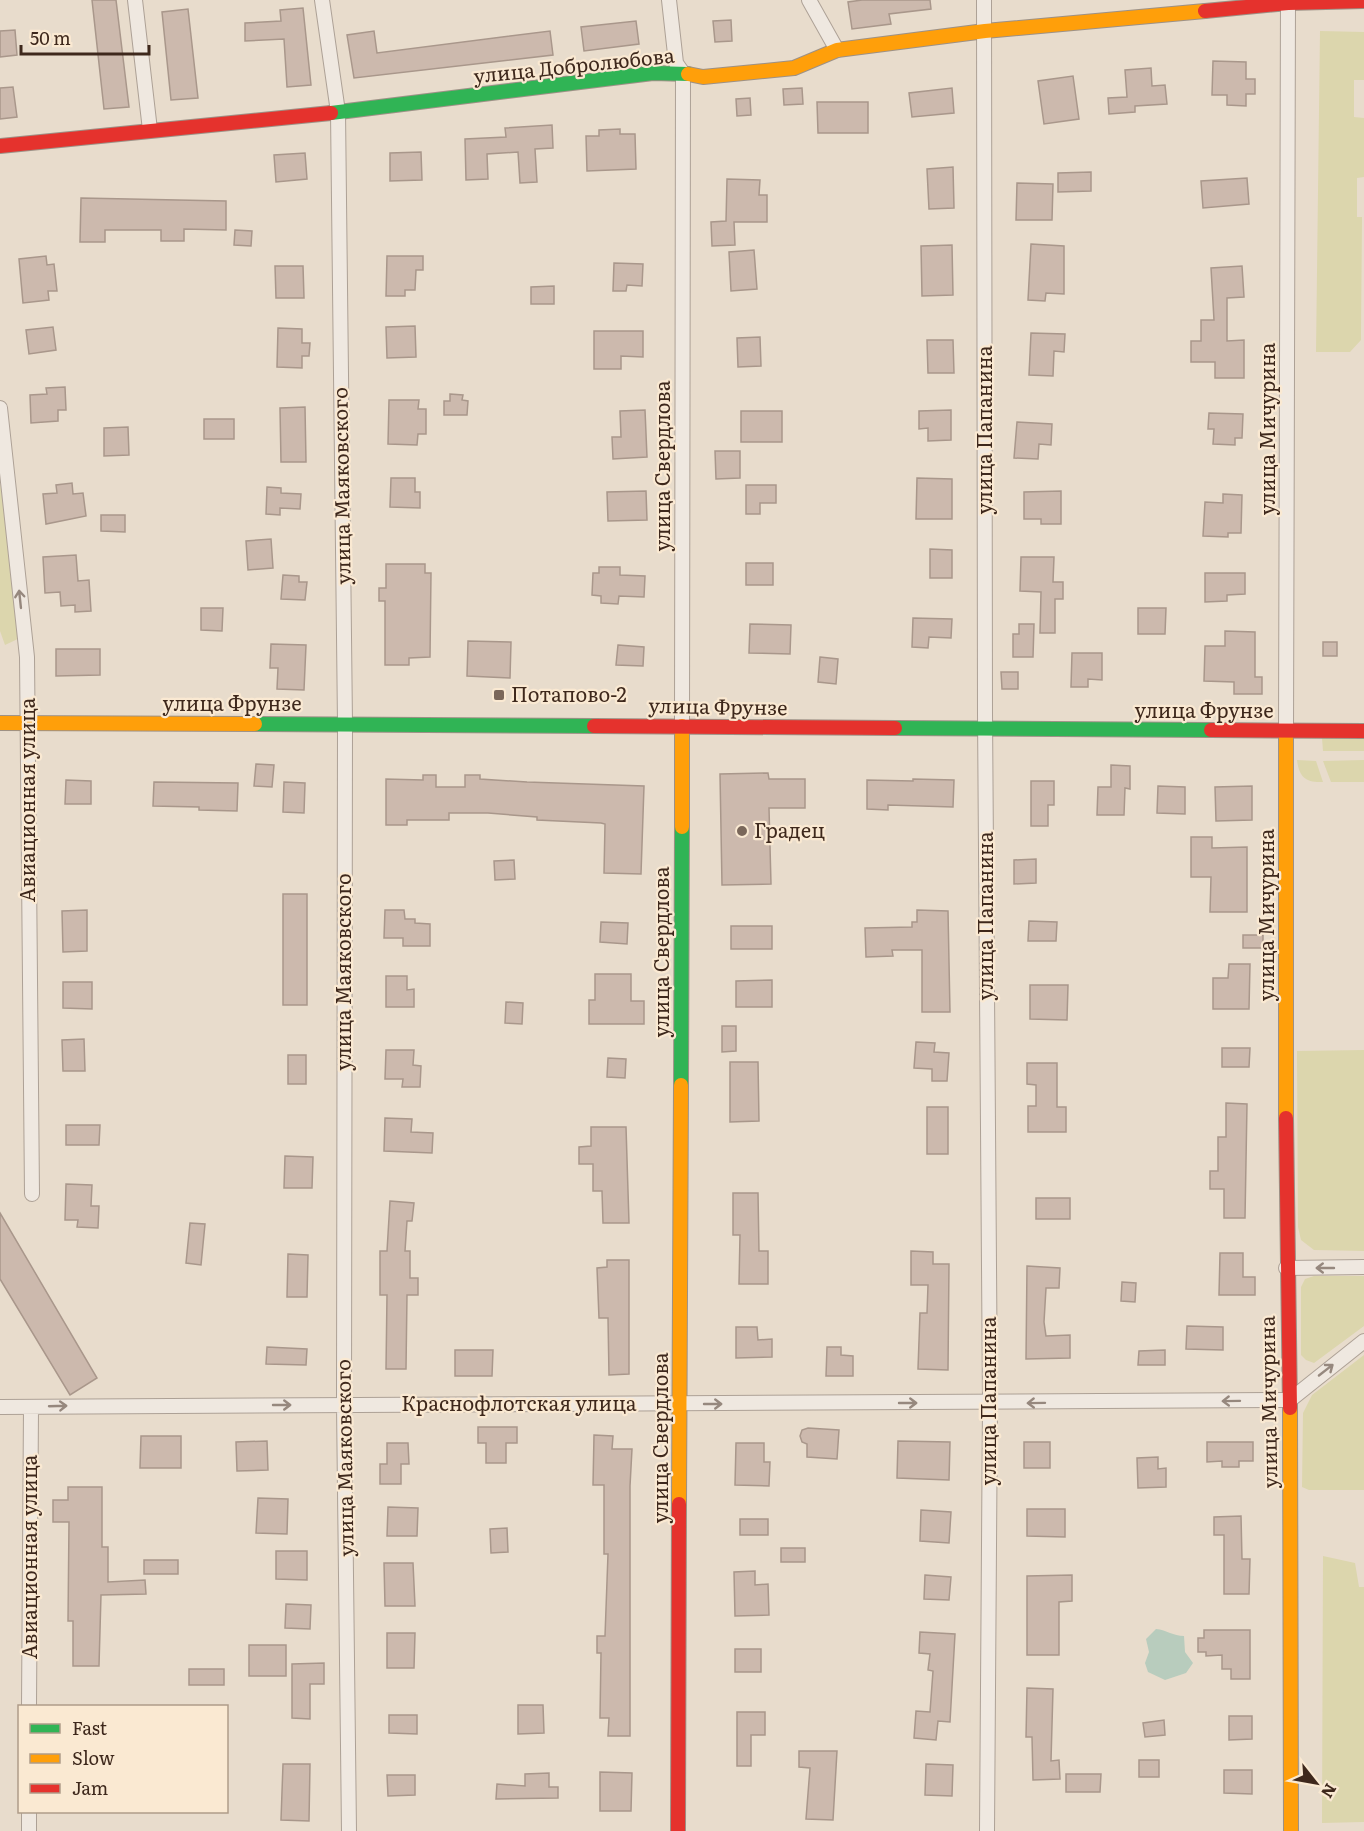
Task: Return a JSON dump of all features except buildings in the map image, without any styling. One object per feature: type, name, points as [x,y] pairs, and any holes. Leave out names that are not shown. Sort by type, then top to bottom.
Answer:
[{"type":"street","points":[[135,0],[150,130]]},
{"type":"street","name":"улица Маяковского","points":[[322,0],[338,112],[345,724],[344,1406],[349,1831]]},
{"type":"street","name":"улица Свердлова","points":[[669,0],[676,63],[683,73],[678,1831]]},
{"type":"street","points":[[809,0],[837,50]]},
{"type":"street","name":"улица Папанина","points":[[984,0],[985,729],[990,1403],[987,1831]]},
{"type":"street","name":"улица Добролюбова","points":[[0,146],[338,112],[653,73],[683,73],[703,77],[794,68],[837,50],[985,31],[1288,2],[1364,1]]},
{"type":"street","name":"улица Мичурина","points":[[1288,2],[1286,1268],[1290,1400],[1291,1831]]},
{"type":"street","name":"Авиационная улица","points":[[0,408],[27,657],[32,1194]]},
{"type":"street","name":"улица Фрунзе","points":[[0,723],[1364,731]]},
{"type":"street","points":[[1286,1268],[1364,1267]]},
{"type":"street","points":[[1290,1400],[1364,1341]]},
{"type":"street","name":"Краснофлотская улица","points":[[0,1407],[1290,1400]]},
{"type":"street","name":"Авиационная улица","points":[[29,1705],[31,1408]]},
{"type":"street","points":[[29,1813],[29,1831]]},
{"type":"shaded area","points":[[1320,31],[1364,32],[1364,80],[1354,80],[1354,117],[1364,118],[1364,177],[1357,178],[1357,217],[1362,217],[1361,340],[1350,352],[1316,352]]},
{"type":"shaded area","points":[[0,483],[22,637],[5,645],[0,631]]},
{"type":"shaded area","points":[[1322,738],[1364,738],[1364,751],[1323,751]]},
{"type":"shaded area","points":[[1297,760],[1316,761],[1323,782],[1304,778]]},
{"type":"shaded area","points":[[1364,760],[1364,782],[1331,782],[1323,761]]},
{"type":"shaded area","points":[[1364,1050],[1364,1251],[1314,1250],[1301,1240],[1298,1227],[1297,1051]]},
{"type":"shaded area","points":[[1314,1276],[1364,1276],[1364,1326],[1314,1363],[1301,1355],[1301,1287],[1305,1279]]},
{"type":"shaded area","points":[[1364,1355],[1364,1490],[1309,1490],[1302,1487],[1303,1413],[1312,1395]]},
{"type":"shaded area","points":[[1323,1556],[1355,1563],[1359,1587],[1364,1587],[1364,1822],[1322,1823]]},
{"type":"shaded area","points":[[1156,1629],[1184,1636],[1185,1652],[1193,1663],[1186,1673],[1165,1680],[1148,1672],[1145,1663],[1149,1652],[1146,1639]]},
{"type":"traffic: fast","points":[[331,113],[653,73],[688,74]]},
{"type":"traffic: fast","points":[[255,724],[594,726]]},
{"type":"traffic: fast","points":[[895,728],[1211,730]]},
{"type":"traffic: fast","points":[[681,1085],[682,827]]},
{"type":"traffic: slow","points":[[688,74],[703,77],[794,68],[837,50],[985,31],[1205,11]]},
{"type":"traffic: slow","points":[[0,723],[255,724]]},
{"type":"traffic: slow","points":[[682,726],[682,827]]},
{"type":"traffic: slow","points":[[1286,731],[1286,1118]]},
{"type":"traffic: slow","points":[[679,1504],[681,1085]]},
{"type":"traffic: slow","points":[[1290,1408],[1291,1831]]},
{"type":"traffic: jam","points":[[1205,11],[1288,3],[1364,1]]},
{"type":"traffic: jam","points":[[0,146],[331,113]]},
{"type":"traffic: jam","points":[[594,726],[895,728]]},
{"type":"traffic: jam","points":[[1211,730],[1364,731]]},
{"type":"traffic: jam","points":[[1286,1118],[1290,1408]]},
{"type":"traffic: jam","points":[[678,1831],[679,1504]]},
{"type":"place","name":"Потапово-2","points":[[499,695]]},
{"type":"place","name":"Градец","points":[[742,831]]}]
